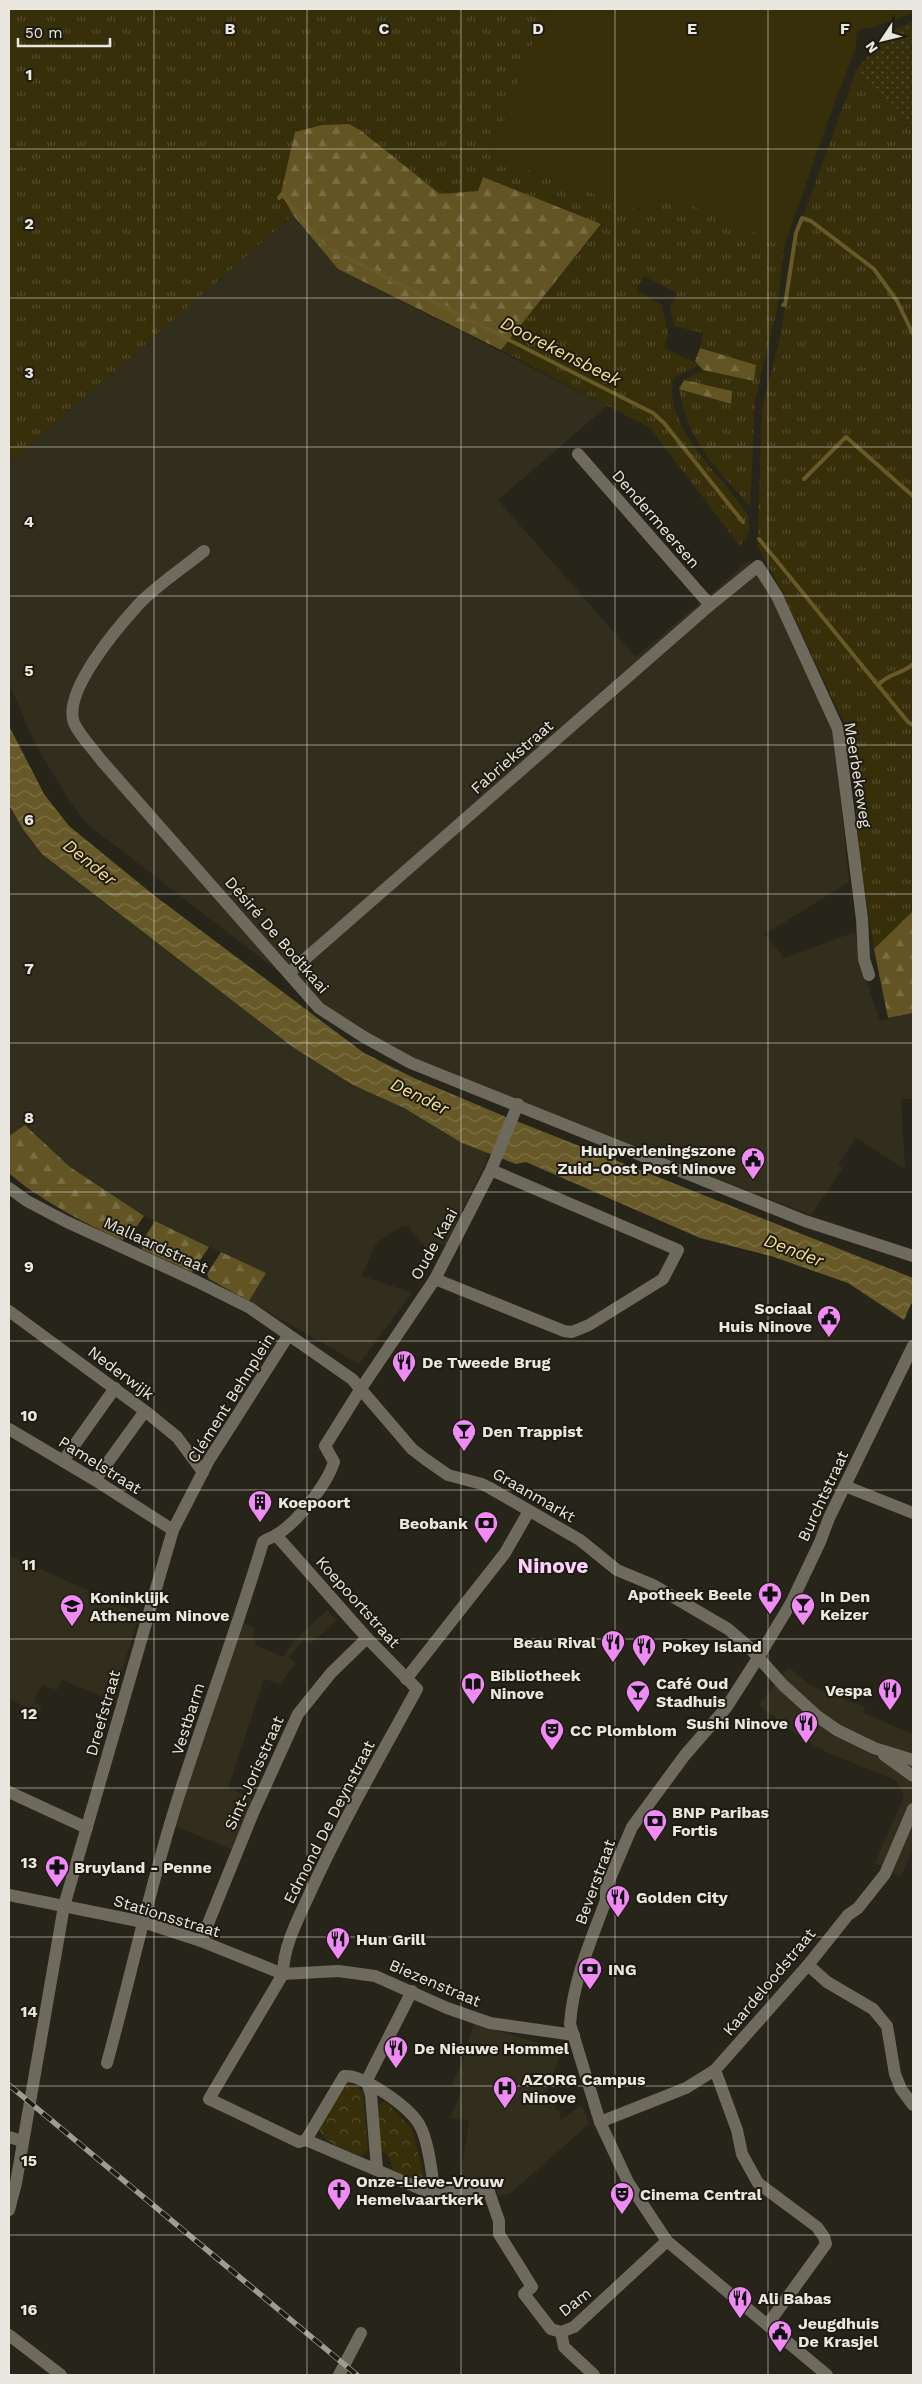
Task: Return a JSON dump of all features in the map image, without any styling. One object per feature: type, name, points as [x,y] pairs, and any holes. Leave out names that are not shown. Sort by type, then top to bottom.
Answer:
[{"type":"street","name":"Dendermeersen","points":[[578,454],[710,605]]},
{"type":"street","name":"Désiré De Bodtkaai","points":[[204,552],[139,604],[107,643],[78,685],[73,702],[74,722],[101,760],[319,1008],[364,1037],[411,1063],[517,1108],[805,1221],[913,1256]]},
{"type":"street","name":"Fabriekstraat","points":[[289,973],[710,605],[758,566]]},
{"type":"street","name":"Meerbekeweg","points":[[758,566],[777,596],[838,729],[862,919],[864,959],[869,975]]},
{"type":"street","name":"Oude Kaai","points":[[276,1535],[308,1504],[328,1478],[334,1462],[325,1446],[360,1390],[435,1280],[491,1170],[517,1108]]},
{"type":"street","points":[[435,1280],[564,1331],[572,1332],[589,1325],[663,1279],[678,1250],[491,1170]]},
{"type":"street","name":"Mallaardstraat","points":[[9,1188],[27,1201],[67,1222],[250,1308],[288,1336]]},
{"type":"street","name":"Nederwijk","points":[[9,1311],[115,1388],[177,1437],[204,1472]]},
{"type":"street","name":"Clément Behnplein","points":[[173,1530],[237,1415],[288,1336],[352,1379],[360,1390]]},
{"type":"street","name":"Burchtstraat","points":[[685,1754],[726,1708],[791,1603],[913,1346]]},
{"type":"street","points":[[63,1461],[115,1388]]},
{"type":"street","name":"Graanmarkt","points":[[360,1390],[412,1449],[425,1459],[448,1475],[482,1484],[580,1540],[617,1570],[653,1585],[728,1629],[783,1685],[817,1716],[852,1738],[874,1748]]},
{"type":"street","points":[[95,1480],[145,1411]]},
{"type":"street","name":"Pamelstraat","points":[[9,1429],[95,1480],[173,1530]]},
{"type":"street","points":[[845,1486],[913,1513]]},
{"type":"street","points":[[406,1679],[505,1553],[529,1511]]},
{"type":"street","name":"Dreefstraat","points":[[9,2210],[13,2164],[22,2141],[64,1906],[173,1530]]},
{"type":"street","name":"Koepoortstraat","points":[[276,1535],[367,1638],[417,1689]]},
{"type":"street","name":"Vestbarm","points":[[107,2063],[131,1978],[143,1922],[174,1812],[263,1542],[276,1535]]},
{"type":"street","name":"Sint-Jorisstraat","points":[[201,1941],[253,1813],[298,1714],[331,1672],[367,1638]]},
{"type":"street","name":"Edmond De Deynstraat","points":[[306,2140],[299,2142],[209,2099],[283,1974],[283,1966],[293,1931],[330,1850],[417,1689]]},
{"type":"street","points":[[874,1748],[913,1760]]},
{"type":"street","points":[[874,1748],[913,1776]]},
{"type":"street","name":"Beverstraat","points":[[685,1754],[632,1827],[606,1888],[606,1900],[573,1993],[570,2024],[600,2122],[628,2182],[667,2241],[827,2375]]},
{"type":"street","points":[[9,1792],[87,1828]]},
{"type":"street","name":"Kaardeloodstraat","points":[[600,2122],[686,2088],[715,2070],[808,1965],[848,1915],[858,1908],[885,1874],[913,1809]]},
{"type":"street","name":"Stationsstraat","points":[[9,1895],[143,1922],[201,1941],[283,1974]]},
{"type":"street","points":[[808,1965],[827,1982],[870,2007],[887,2026],[895,2074],[901,2089],[913,2105]]},
{"type":"street","name":"Biezenstraat","points":[[283,1974],[338,1971],[375,1976],[447,2008],[490,2023],[574,2035]]},
{"type":"street","points":[[376,2169],[371,2095],[366,2082],[412,1991]]},
{"type":"street","points":[[715,2070],[737,2130],[742,2154],[758,2183],[817,2227],[824,2237],[826,2244],[768,2324]]},
{"type":"street","points":[[352,2075],[390,2096],[419,2124],[435,2195],[306,2140],[344,2076],[352,2075]]},
{"type":"street","points":[[9,2137],[22,2141]]},
{"type":"street","name":"Dam","points":[[435,2195],[462,2190],[489,2192],[499,2221],[499,2234],[532,2287],[524,2294],[551,2329],[561,2332],[574,2327],[667,2241]]},
{"type":"street","points":[[561,2332],[564,2347],[594,2375]]},
{"type":"street","points":[[339,2375],[361,2333]]},
{"type":"street","points":[[9,2335],[60,2375]]},
{"type":"shaded area","points":[[293,215],[338,269],[607,406],[498,500],[636,657],[749,561],[768,590],[825,709],[834,736],[849,882],[765,934],[784,958],[855,932],[861,966],[880,1021],[913,1013],[913,1099],[901,1099],[905,1169],[856,1138],[838,1164],[843,1168],[811,1215],[416,1060],[343,1018],[270,965],[87,824],[69,800],[34,742],[9,683],[9,464]]},
{"type":"shaded area","points":[[9,805],[23,829],[43,854],[294,1048],[353,1085],[404,1108],[462,1143],[488,1153],[486,1162],[445,1246],[436,1241],[428,1250],[407,1226],[402,1226],[377,1242],[361,1276],[412,1293],[359,1364],[249,1301],[265,1273],[136,1212],[70,1167],[26,1125],[9,1136]]},
{"type":"shaded area","name":"Koninklijk Atheneum Ninove","points":[[9,1555],[140,1614],[112,1701],[62,1680],[57,1690],[43,1685],[37,1693],[34,1702],[42,1706],[39,1713],[9,1699]]},
{"type":"shaded area","points":[[327,1610],[337,1620],[310,1644],[305,1639],[289,1657],[296,1663],[280,1684],[264,1679],[228,1788],[254,1799],[233,1850],[175,1826],[241,1622],[255,1628],[252,1639],[256,1640],[255,1645],[283,1657],[295,1640]]},
{"type":"shaded area","points":[[790,1668],[811,1686],[865,1707],[863,1713],[913,1734],[913,1847],[901,1877],[875,1863],[904,1797],[897,1781],[824,1751],[796,1734],[759,1705],[785,1671]]},
{"type":"shaded area","name":"AZORG Campus Ninove","points":[[474,2024],[562,2050],[546,2093],[558,2097],[555,2110],[561,2112],[559,2118],[561,2120],[582,2105],[589,2124],[511,2193],[498,2196],[494,2177],[460,2178],[469,2121],[450,2118],[463,2089],[452,2084],[471,2043],[468,2042]]},
{"type":"green space","points":[[9,9],[545,9],[491,156],[639,210],[645,198],[693,206],[727,218],[784,247],[778,305],[755,401],[750,506],[705,453],[689,425],[679,389],[730,404],[731,391],[684,380],[703,370],[754,381],[756,365],[700,348],[703,333],[674,326],[670,308],[677,293],[644,276],[636,290],[662,305],[668,335],[664,348],[700,365],[673,378],[673,398],[686,434],[749,517],[749,532],[740,546],[650,428],[501,350],[601,225],[483,178],[478,191],[440,194],[360,130],[348,124],[281,193],[293,215],[9,464]]},
{"type":"green space","points":[[545,9],[913,9],[913,13],[874,27],[857,30],[856,48],[834,104],[784,247],[727,218],[693,206],[645,198],[639,210],[491,156]]},
{"type":"green space","points":[[913,22],[913,133],[856,71],[885,34]]},
{"type":"green space","points":[[856,71],[913,133],[913,911],[874,949],[859,849],[850,735],[777,582],[758,547],[762,407],[780,338],[794,248],[803,217]]},
{"type":"green space","points":[[349,124],[360,130],[440,194],[478,191],[483,177],[601,224],[501,350],[338,269],[293,215],[281,193],[295,132],[322,125]]},
{"type":"green space","points":[[700,348],[756,365],[754,381],[703,370],[695,361]]},
{"type":"green space","points":[[684,380],[732,391],[731,404],[679,389]]},
{"type":"green space","points":[[913,911],[913,1013],[888,1018],[874,949]]},
{"type":"green space","points":[[25,1125],[70,1167],[144,1216],[132,1233],[122,1240],[94,1227],[47,1201],[9,1173],[9,1136]]},
{"type":"green space","points":[[155,1221],[209,1247],[192,1272],[142,1249],[140,1245]]},
{"type":"green space","points":[[221,1252],[266,1273],[249,1301],[209,1279],[207,1274]]},
{"type":"green space","points":[[347,2085],[357,2086],[363,2093],[368,2150],[362,2156],[330,2143],[321,2133],[319,2127],[343,2088]]},
{"type":"green space","points":[[385,2101],[412,2129],[424,2176],[417,2181],[393,2171],[390,2159],[381,2150],[378,2105]]},
{"type":"water","name":"Dender","points":[[9,726],[44,794],[69,826],[155,896],[364,1053],[414,1078],[506,1117],[913,1278],[913,1305],[911,1304],[904,1320],[848,1283],[771,1256],[700,1238],[526,1162],[516,1164],[462,1143],[404,1108],[353,1085],[294,1048],[42,854],[23,829],[9,805]]},
{"type":"waterway","name":"Doorekensbeek","points":[[279,198],[282,194],[324,246]]},
{"type":"waterway","points":[[783,305],[785,305],[796,233],[802,218],[811,221],[874,269],[897,301],[913,334]]},
{"type":"waterway","name":"Doorekensbeek","points":[[330,249],[653,413],[664,423],[743,522]]},
{"type":"waterway","points":[[804,479],[846,437],[913,496]]},
{"type":"waterway","name":"Doorekensbeek","points":[[759,539],[908,722],[913,725]]},
{"type":"waterway","points":[[878,685],[913,664]]},
{"type":"railway","points":[[9,2085],[357,2375]]},
{"type":"place","name":"Hulpverleningszone Zuid-Oost Post Ninove","points":[[753,1180]]},
{"type":"place","name":"Sociaal Huis Ninove","points":[[829,1338]]},
{"type":"place","name":"De Tweede Brug","points":[[404,1383]]},
{"type":"place","name":"Den Trappist","points":[[464,1452]]},
{"type":"place","name":"Koepoort","points":[[260,1523]]},
{"type":"place","name":"Beobank","points":[[486,1544]]},
{"type":"place","name":"Apotheek Beele","points":[[770,1615]]},
{"type":"place","name":"In Den Keizer","points":[[803,1626]]},
{"type":"place","name":"Koninklijk Atheneum Ninove","points":[[72,1627]]},
{"type":"place","name":"Beau Rival","points":[[613,1663]]},
{"type":"place","name":"Pokey Island","points":[[644,1667]]},
{"type":"place","name":"Bibliotheek Ninove","points":[[473,1705]]},
{"type":"place","name":"Vespa","points":[[890,1711]]},
{"type":"place","name":"Café Oud Stadhuis","points":[[638,1713]]},
{"type":"place","name":"Sushi Ninove","points":[[806,1744]]},
{"type":"place","name":"CC Plomblom","points":[[552,1751]]},
{"type":"place","name":"BNP Paribas Fortis","points":[[655,1842]]},
{"type":"place","name":"Bruyland - Penne","points":[[57,1888]]},
{"type":"place","name":"Golden City","points":[[618,1918]]},
{"type":"place","name":"Hun Grill","points":[[338,1960]]},
{"type":"place","name":"ING","points":[[590,1990]]},
{"type":"place","name":"De Nieuwe Hommel","points":[[396,2069]]},
{"type":"place","name":"AZORG Campus Ninove","points":[[505,2109]]},
{"type":"place","name":"Onze-Lieve-Vrouw Hemelvaartkerk","points":[[339,2211]]},
{"type":"place","name":"Cinema Central","points":[[622,2215]]},
{"type":"place","name":"Ali Babas","points":[[740,2319]]},
{"type":"place","name":"Jeugdhuis De Krasjel","points":[[780,2353]]},
{"type":"district","name":"Ninove","points":[[553,1565]]}]
